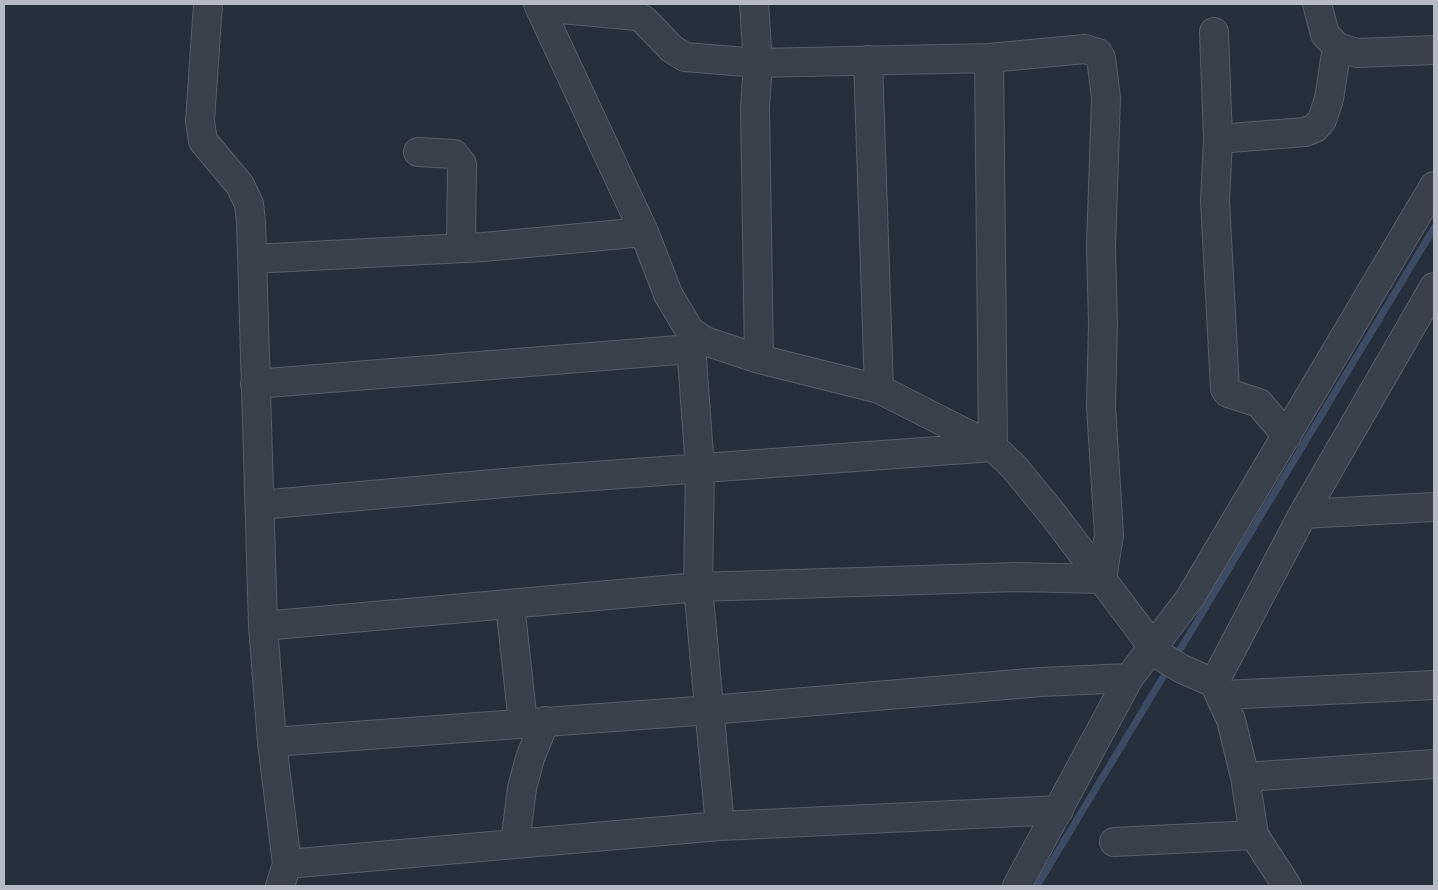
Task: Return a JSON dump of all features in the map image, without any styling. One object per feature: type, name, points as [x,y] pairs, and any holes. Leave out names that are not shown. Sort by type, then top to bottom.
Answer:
[{"type":"street","points":[[208,4],[200,120],[203,141],[240,185],[249,204],[263,626],[284,875],[515,844],[720,826],[1059,810]]},
{"type":"street","points":[[754,4],[758,63],[754,108],[759,359]]},
{"type":"street","points":[[1316,4],[1324,34],[1337,47],[1358,53],[1434,50]]},
{"type":"street","points":[[539,6],[636,16],[644,20],[672,49],[685,57],[758,63],[989,58],[1085,49],[1094,50],[1101,58],[1106,98],[1101,247],[1104,324],[1101,406],[1109,536],[1102,579]]},
{"type":"street","points":[[539,6],[644,232],[668,294],[690,340],[700,470],[698,587],[720,826]]},
{"type":"street","points":[[1214,32],[1218,139],[1215,201],[1225,389],[1228,393],[1259,403],[1287,436]]},
{"type":"street","points":[[1218,139],[1305,132],[1315,128],[1322,120],[1329,99],[1337,47]]},
{"type":"street","points":[[989,58],[993,447]]},
{"type":"street","points":[[868,60],[879,389]]},
{"type":"street","points":[[418,152],[454,154],[462,164],[461,248]]},
{"type":"street","points":[[272,742],[710,710],[1041,682],[1129,678],[1166,658],[1190,598],[1434,186]]},
{"type":"street","points":[[252,259],[461,248],[644,232]]},
{"type":"street","points":[[1287,886],[1254,835],[1245,778],[1231,720],[1218,689],[1303,514],[1434,287]]},
{"type":"street","points":[[255,384],[690,340],[705,341],[759,359],[879,389],[993,447],[1014,467],[1166,658],[1218,689],[1434,685]]},
{"type":"street","points":[[260,505],[538,480],[700,470],[993,447]]},
{"type":"street","points":[[1303,514],[1434,507]]},
{"type":"street","points":[[263,626],[698,587],[1017,577],[1102,579]]},
{"type":"street","points":[[510,604],[534,722],[530,758],[522,788],[515,844]]},
{"type":"street","points":[[1017,886],[1129,678]]},
{"type":"street","points":[[1245,778],[1434,764]]},
{"type":"street","points":[[1114,842],[1254,835]]},
{"type":"waterway","points":[[1175,658],[1434,228]]},
{"type":"waterway","points":[[1037,886],[1169,667]]}]
